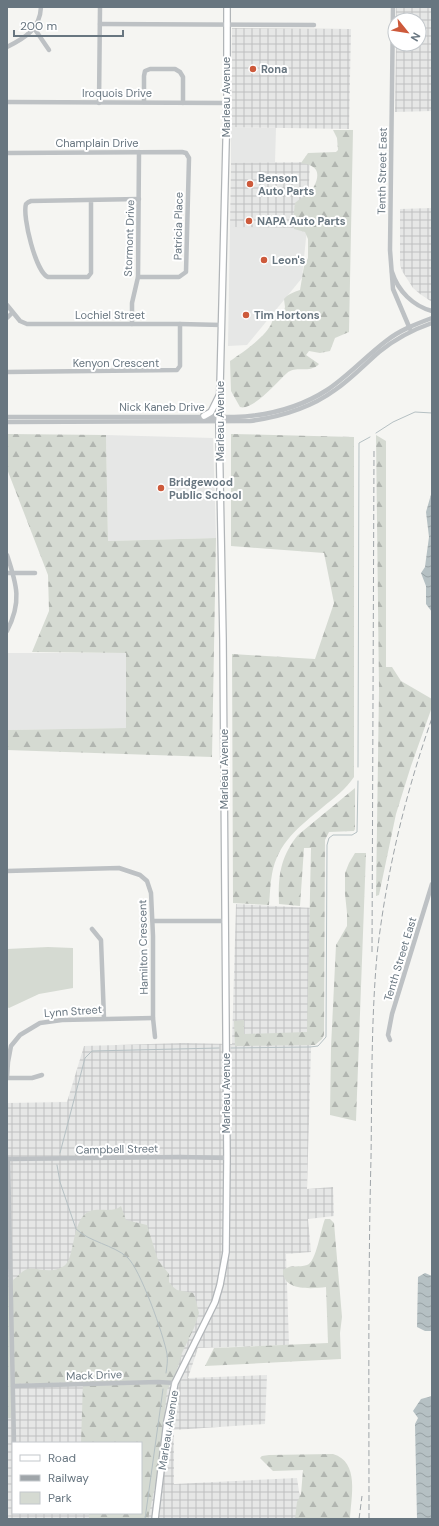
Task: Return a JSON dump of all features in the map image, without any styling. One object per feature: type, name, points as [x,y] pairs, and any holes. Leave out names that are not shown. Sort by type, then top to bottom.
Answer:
[{"type":"main road","name":"Marleau Avenue","points":[[155,1519],[167,1421],[175,1384],[208,1317],[220,1286],[226,1252],[227,1158],[220,394],[227,103],[226,7]]},
{"type":"main road","points":[[204,416],[211,412],[220,394]]},
{"type":"street","points":[[7,47],[26,37],[34,28],[40,17],[42,7]]},
{"type":"street","points":[[99,103],[100,7]]},
{"type":"street","name":"Tenth Street East","points":[[393,7],[390,262],[393,289],[410,329]]},
{"type":"street","points":[[100,24],[314,25]]},
{"type":"street","points":[[34,28],[49,50]]},
{"type":"street","points":[[144,102],[144,73],[148,69],[174,69],[182,73],[183,102]]},
{"type":"street","name":"Iroquois Drive","points":[[7,102],[227,103]]},
{"type":"street","name":"Stormont Drive","points":[[132,324],[132,304],[138,277],[139,152]]},
{"type":"street","name":"Champlain Drive","points":[[7,153],[182,152],[187,154]]},
{"type":"street","name":"Patricia Place","points":[[138,277],[179,277],[186,272],[189,158],[187,154]]},
{"type":"street","points":[[91,200],[91,273],[84,277],[46,277],[39,267],[30,242],[26,217],[26,205],[28,202],[31,200],[139,199]]},
{"type":"street","points":[[390,262],[393,274],[403,294],[420,307],[432,311]]},
{"type":"street","name":"Lochiel Street","points":[[7,305],[20,321],[27,324],[222,325]]},
{"type":"street","points":[[7,318],[12,313]]},
{"type":"street","name":"Nick Kaneb Drive","points":[[7,422],[220,419],[264,415],[310,400],[343,378],[386,341],[432,318]]},
{"type":"street","name":"Nick Kaneb Drive","points":[[410,329],[432,323]]},
{"type":"street","name":"Kenyon Crescent","points":[[7,372],[177,370],[180,366],[180,324]]},
{"type":"street","name":"Nick Kaneb Drive","points":[[7,417],[204,416],[220,419]]},
{"type":"street","points":[[7,555],[17,591],[16,613],[7,631]]},
{"type":"street","points":[[7,573],[35,573]]},
{"type":"street","name":"Hamilton Crescent","points":[[7,871],[119,868],[132,871],[147,881],[151,893],[153,921],[153,1018],[155,1037]]},
{"type":"street","name":"Tenth Street East","points":[[390,1040],[388,1035],[392,1014],[432,884]]},
{"type":"street","points":[[153,921],[224,922]]},
{"type":"street","points":[[92,929],[101,940],[104,1018]]},
{"type":"street","name":"Lynn Street","points":[[7,1078],[9,1045],[20,1035],[40,1022],[104,1018],[153,1018]]},
{"type":"street","points":[[7,1078],[32,1078],[42,1075]]},
{"type":"street","name":"Campbell Street","points":[[8,1159],[180,1157],[227,1158]]},
{"type":"street","points":[[8,1159],[14,1442]]},
{"type":"street","name":"Mack Drive","points":[[13,1386],[158,1382],[175,1384]]},
{"type":"shaded area","points":[[396,7],[432,7],[432,111],[395,112],[396,52],[427,52],[427,12],[396,12]]},
{"type":"shaded area","points":[[232,28],[351,29],[349,129],[231,127]]},
{"type":"shaded area","points":[[231,127],[276,128],[275,163],[231,163]]},
{"type":"shaded area","points":[[310,162],[307,228],[230,227],[231,163]]},
{"type":"shaded area","points":[[432,208],[432,302],[413,288],[402,271],[400,265],[400,209]]},
{"type":"shaded area","points":[[230,227],[307,228],[302,278],[247,345],[228,346]]},
{"type":"shaded area","name":"Bridgewood Public School","points":[[106,435],[213,438],[216,538],[108,541]]},
{"type":"shaded area","points":[[7,653],[126,653],[126,728],[7,730]]},
{"type":"shaded area","points":[[236,904],[315,908],[307,1189],[333,1187],[334,1216],[308,1219],[311,1252],[286,1254],[289,1345],[198,1348],[188,1378],[267,1375],[265,1424],[174,1430],[174,1484],[297,1478],[303,1519],[7,1519],[7,1103],[67,1102],[84,1046],[183,1043],[232,1044]]},
{"type":"green space","points":[[333,130],[353,130],[349,332],[335,338],[330,351],[320,353],[309,351],[306,355],[319,364],[315,367],[295,370],[287,373],[258,400],[251,405],[240,407],[231,391],[230,361],[265,333],[272,322],[275,313],[284,311],[284,299],[289,294],[300,290],[304,266],[308,258],[308,239],[305,232],[294,229],[293,220],[295,203],[310,192],[316,183],[317,176],[316,170],[313,167],[301,163],[308,153],[336,152],[338,150],[337,138]]},
{"type":"green space","points":[[7,434],[106,435],[108,541],[216,538],[212,757],[7,750],[7,730],[126,728],[126,653],[32,652],[49,611],[48,575],[7,469]]},
{"type":"green space","points":[[231,434],[354,437],[354,777],[340,793],[306,821],[284,844],[275,863],[272,874],[269,905],[233,903],[232,654],[315,659],[334,603],[324,553],[231,546]]},
{"type":"green space","points":[[376,435],[386,441],[386,667],[392,667],[401,681],[432,699],[432,707],[396,814],[379,895],[376,896],[379,690]]},
{"type":"green space","points":[[355,788],[354,831],[329,832],[325,840],[324,1035],[315,1045],[235,1046],[234,1021],[244,1020],[244,1034],[307,1032],[311,848],[304,848],[300,906],[279,904],[281,868],[287,851],[298,835]]},
{"type":"green space","points":[[355,853],[366,853],[356,1121],[330,1115],[331,1047],[336,945],[347,926],[345,873]]},
{"type":"green space","points":[[48,947],[73,948],[73,988],[39,994],[9,1008],[7,1007],[7,949]]},
{"type":"green space","points":[[121,1206],[126,1220],[147,1225],[158,1260],[169,1274],[169,1282],[177,1290],[193,1293],[199,1313],[194,1328],[182,1353],[175,1376],[167,1390],[160,1463],[148,1519],[89,1519],[89,1514],[142,1514],[142,1442],[81,1442],[83,1382],[14,1384],[11,1418],[7,1418],[7,1279],[13,1280],[29,1269],[53,1270],[64,1266],[70,1257],[77,1227],[84,1215],[93,1210],[117,1209]]},
{"type":"green space","points":[[325,1219],[330,1219],[334,1223],[342,1317],[340,1333],[341,1359],[205,1366],[214,1348],[328,1343],[326,1287],[306,1288],[292,1285],[287,1282],[284,1277],[283,1270],[289,1267],[304,1266],[310,1263],[316,1252]]},
{"type":"green space","points":[[333,1454],[342,1458],[351,1472],[352,1491],[350,1519],[295,1519],[297,1502],[301,1494],[303,1470],[273,1471],[260,1458],[262,1456],[269,1455]]},
{"type":"water","points":[[432,491],[432,612],[426,604],[426,586],[421,573],[425,567],[429,537],[426,512]]},
{"type":"water","points":[[425,1273],[432,1276],[432,1331],[425,1331],[417,1327],[418,1277]]},
{"type":"water","points":[[432,1396],[432,1519],[417,1519],[415,1424],[418,1418],[413,1411],[421,1399]]},
{"type":"waterway","points":[[376,433],[393,422],[415,412],[432,413]]},
{"type":"waterway","points":[[358,767],[359,443],[370,437]]},
{"type":"waterway","points":[[231,1048],[310,1047],[318,1046],[326,1037],[327,845],[329,838],[333,835],[352,835],[357,832],[358,781]]},
{"type":"waterway","points":[[60,1153],[85,1058],[92,1051],[219,1048]]},
{"type":"waterway","points":[[57,1165],[60,1182],[76,1229],[88,1237],[115,1249],[127,1257],[138,1274],[151,1303],[165,1345],[167,1354],[166,1373]]},
{"type":"waterway","points":[[145,1519],[163,1389]]},
{"type":"railway","points":[[372,952],[374,450]]},
{"type":"railway","points":[[369,1519],[369,1293],[373,1031],[377,955],[391,865],[413,776],[432,718]]},
{"type":"railway","points":[[359,1519],[362,1496]]},
{"type":"place","name":"Rona","points":[[253,69]]},
{"type":"place","name":"Benson Auto Parts","points":[[250,184]]},
{"type":"place","name":"NAPA Auto Parts","points":[[249,221]]},
{"type":"place","name":"Leon's","points":[[264,260]]},
{"type":"place","name":"Tim Hortons","points":[[246,315]]},
{"type":"place","name":"Bridgewood Public School","points":[[161,488]]}]
